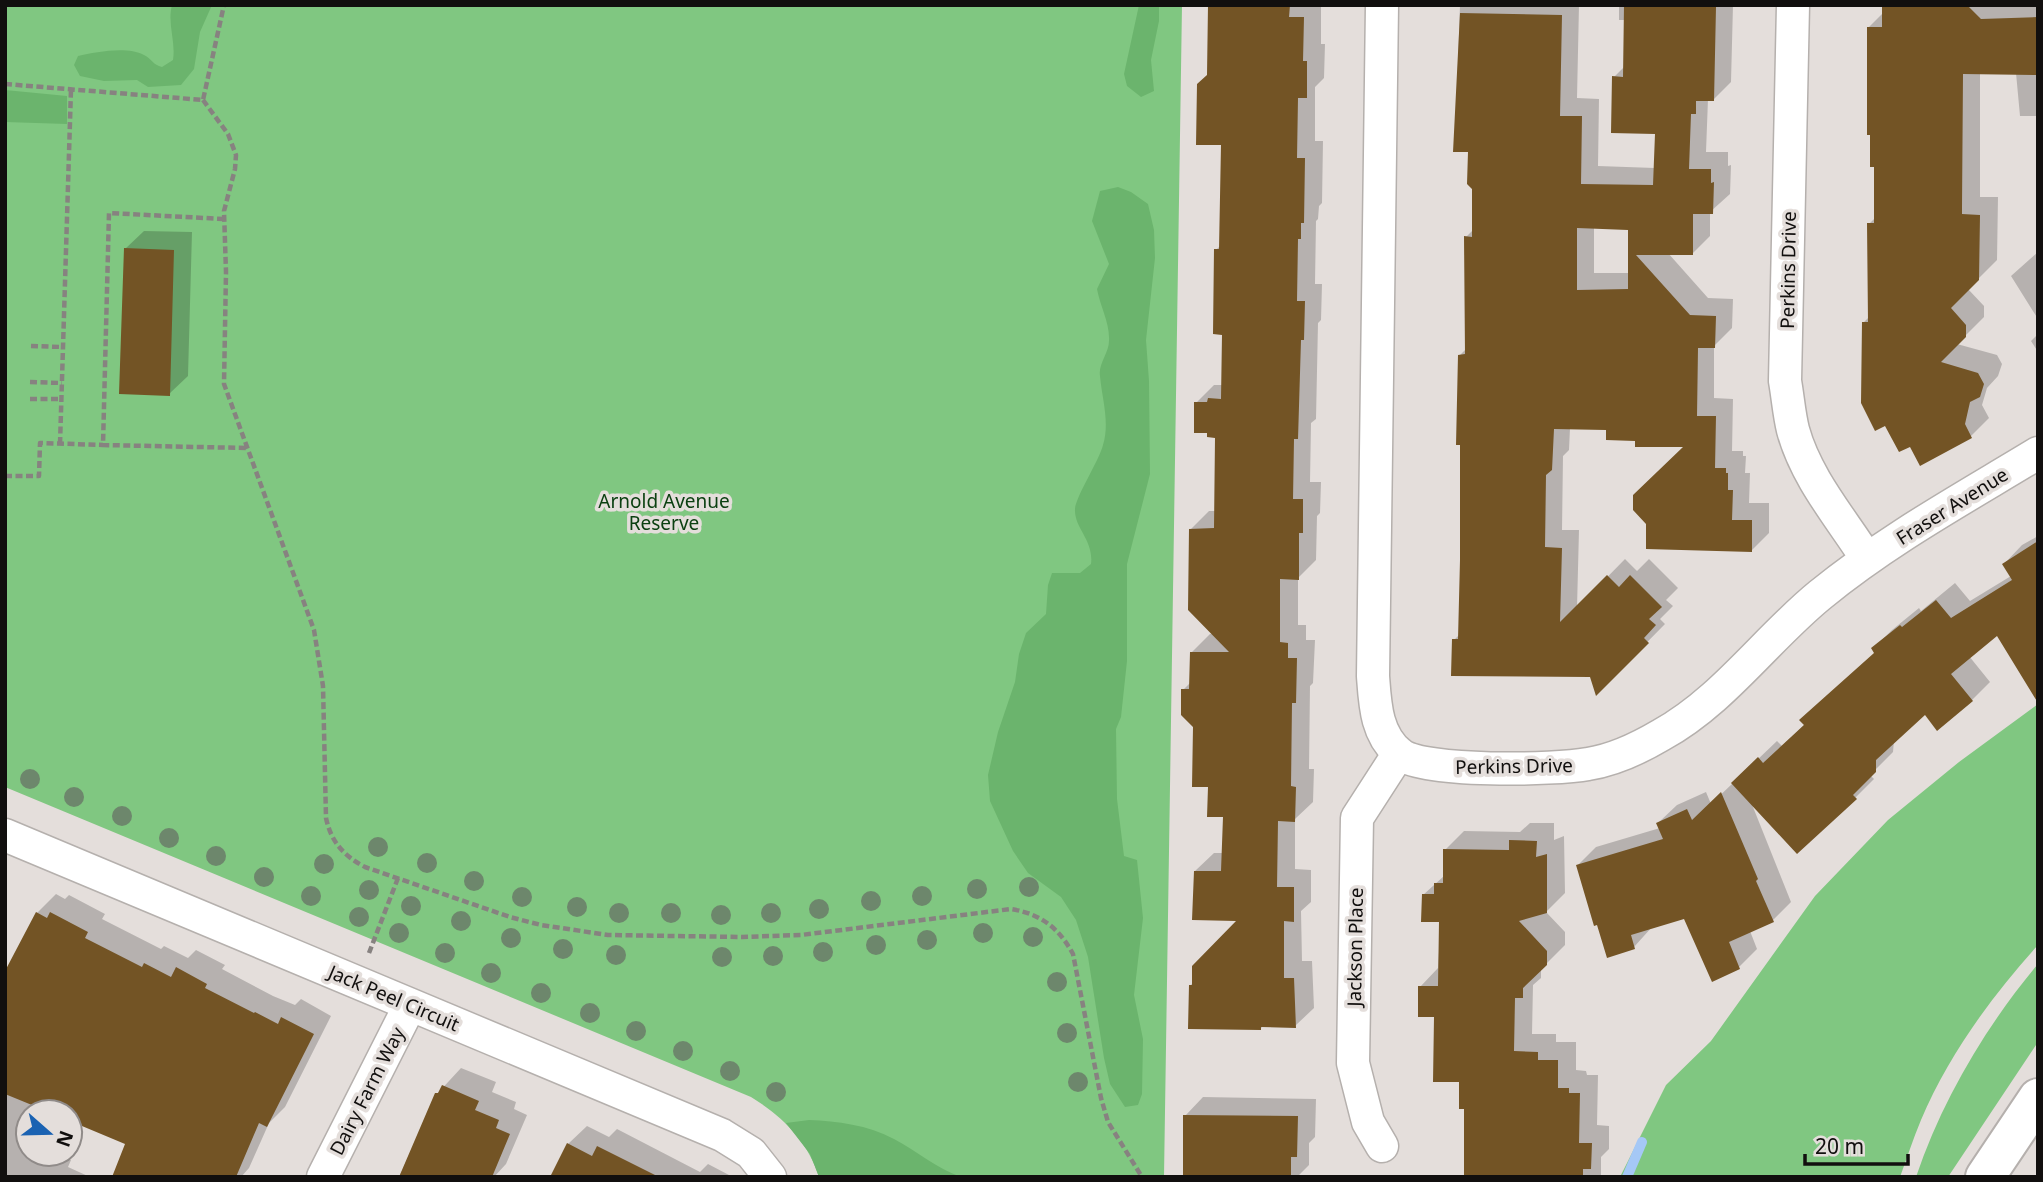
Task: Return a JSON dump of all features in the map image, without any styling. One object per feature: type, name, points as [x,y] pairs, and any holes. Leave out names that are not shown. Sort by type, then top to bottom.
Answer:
[{"type":"main road","points":[[1985,1177],[2038,1098]]},
{"type":"street","points":[[1382,5],[1373,676],[1380,726],[1398,753]]},
{"type":"street","name":"Perkins Drive","points":[[1398,753],[1420,763],[1441,766],[1552,768],[1589,764],[1626,753],[1665,734],[1709,700],[1819,596],[1867,559],[1816,483],[1794,432],[1789,410],[1786,381],[1793,5]]},
{"type":"street","name":"Fraser Avenue","points":[[1867,559],[2038,453]]},
{"type":"street","name":"Jackson Place","points":[[1382,1146],[1367,1122],[1353,1063],[1357,818],[1398,753]]},
{"type":"street","name":"Jack Peel Circuit","points":[[5,835],[722,1135],[751,1153],[770,1177]]},
{"type":"street","name":"Dairy Farm Way","points":[[323,1177],[410,1004]]},
{"type":"path","points":[[202,100],[223,5]]},
{"type":"path","points":[[5,84],[202,100],[228,134],[236,155],[235,169],[226,199],[224,384],[314,630],[323,686],[326,818],[328,830],[351,860],[510,917],[541,925],[608,934],[742,937],[801,934],[1011,909],[1027,912],[1051,924],[1064,937],[1073,954],[1108,1122],[1134,1160],[1142,1177]]},
{"type":"path","points":[[60,444],[71,89]]},
{"type":"path","points":[[103,445],[109,213],[225,219]]},
{"type":"path","points":[[31,346],[63,347]]},
{"type":"path","points":[[30,382],[62,383]]},
{"type":"path","points":[[30,399],[61,399]]},
{"type":"path","points":[[5,476],[39,476],[40,443],[247,448]]},
{"type":"path","points":[[368,958],[398,878]]},
{"type":"green space","name":"Arnold Avenue Reserve","points":[[5,5],[1182,5],[1164,1177],[819,1177],[801,1141],[773,1112],[751,1097],[5,787]]},
{"type":"green space","points":[[172,5],[212,5],[200,32],[194,69],[181,85],[148,87],[137,80],[104,81],[80,76],[74,65],[78,56],[94,53],[120,50],[137,52],[162,67],[173,60],[170,19]]},
{"type":"green space","points":[[1139,5],[1159,5],[1159,21],[1151,60],[1154,91],[1141,97],[1127,86],[1124,74]]},
{"type":"green space","points":[[5,90],[67,96],[67,124],[5,122]]},
{"type":"green space","points":[[1118,187],[1148,204],[1154,230],[1155,258],[1146,340],[1150,474],[1127,564],[1127,661],[1121,717],[1116,729],[1117,799],[1124,856],[1137,860],[1143,918],[1134,995],[1143,1039],[1142,1094],[1138,1105],[1125,1107],[1110,1084],[1088,957],[1076,920],[1061,897],[1028,873],[1013,851],[990,801],[988,775],[998,732],[1015,682],[1019,654],[1026,633],[1046,614],[1048,585],[1052,573],[1080,573],[1091,564],[1090,548],[1075,509],[1101,452],[1105,436],[1106,419],[1100,372],[1109,341],[1097,289],[1109,264],[1092,221],[1100,191]]},
{"type":"green space","points":[[2038,704],[2038,945],[1987,1006],[1957,1050],[1921,1120],[1900,1177],[1620,1177],[1666,1085],[1711,1041],[1815,896],[1888,820],[1959,762]]},
{"type":"green space","points":[[2038,964],[2038,1042],[1948,1177],[1916,1177],[1939,1120],[1967,1065],[1983,1038]]},
{"type":"green space","points":[[809,1120],[874,1130],[961,1177],[819,1177],[810,1154],[786,1123]]},
{"type":"building","points":[[1208,5],[1290,5],[1289,17],[1304,17],[1303,61],[1307,61],[1307,98],[1298,98],[1297,158],[1305,158],[1304,223],[1301,223],[1301,239],[1298,239],[1297,301],[1305,301],[1298,439],[1294,439],[1293,499],[1303,499],[1303,533],[1299,533],[1299,580],[1280,579],[1280,642],[1288,643],[1288,658],[1297,658],[1296,703],[1292,703],[1291,786],[1296,787],[1295,822],[1278,821],[1277,887],[1294,887],[1294,922],[1284,921],[1284,978],[1294,978],[1296,1028],[1188,1029],[1192,966],[1236,921],[1192,920],[1194,871],[1221,871],[1223,817],[1207,817],[1208,787],[1192,787],[1193,727],[1181,715],[1181,689],[1189,689],[1190,652],[1229,652],[1188,610],[1189,529],[1214,528],[1215,438],[1207,437],[1207,433],[1194,433],[1194,402],[1207,402],[1208,398],[1221,399],[1222,335],[1213,334],[1214,249],[1219,249],[1221,145],[1196,145],[1197,84],[1207,75]]},
{"type":"building","points":[[1624,5],[1716,7],[1714,101],[1696,101],[1696,114],[1691,114],[1689,169],[1711,169],[1711,183],[1714,182],[1713,214],[1693,214],[1693,255],[1636,255],[1690,315],[1716,316],[1715,348],[1698,348],[1697,416],[1716,416],[1715,468],[1726,468],[1728,473],[1728,490],[1733,490],[1732,520],[1752,520],[1752,552],[1646,549],[1646,524],[1633,510],[1633,495],[1683,447],[1635,447],[1635,441],[1606,440],[1606,430],[1554,429],[1552,470],[1546,475],[1545,547],[1562,548],[1560,622],[1607,575],[1619,587],[1630,575],[1662,607],[1649,619],[1656,625],[1644,638],[1649,643],[1596,696],[1590,677],[1451,676],[1452,639],[1458,639],[1460,560],[1460,445],[1456,445],[1458,355],[1465,354],[1464,236],[1472,237],[1472,189],[1467,184],[1468,152],[1453,152],[1460,13],[1562,15],[1560,116],[1582,116],[1581,184],[1653,185],[1655,134],[1611,133],[1612,76],[1623,77]],"holes":[[[1577,228],[1628,230],[1628,289],[1577,290]]]},
{"type":"building","points":[[1882,5],[1967,5],[1981,19],[2038,17],[2038,75],[1963,74],[1962,214],[1980,215],[1979,280],[1951,308],[1966,325],[1966,337],[1941,362],[1978,373],[1984,384],[1980,397],[1970,402],[1965,424],[1972,438],[1920,466],[1910,447],[1899,452],[1885,426],[1875,431],[1861,403],[1862,322],[1868,322],[1867,223],[1874,223],[1874,167],[1870,167],[1870,135],[1867,135],[1867,27],[1882,27]]},
{"type":"building","points":[[124,248],[174,250],[170,396],[119,394]]},
{"type":"building","points":[[2038,541],[2038,703],[1997,636],[1951,674],[1973,701],[1937,731],[1925,715],[1876,760],[1876,772],[1853,795],[1857,799],[1797,854],[1731,783],[1758,757],[1763,763],[1804,725],[1799,720],[1874,653],[1871,648],[1900,625],[1902,627],[1936,600],[1951,618],[2012,580],[2002,564]]},
{"type":"building","points":[[1721,792],[1774,922],[1729,942],[1740,969],[1712,982],[1684,919],[1631,935],[1635,949],[1607,958],[1597,925],[1594,926],[1576,865],[1663,839],[1656,823],[1687,809],[1692,820]]},
{"type":"building","points":[[1509,840],[1537,841],[1536,857],[1547,854],[1547,913],[1519,921],[1547,951],[1547,965],[1523,988],[1523,998],[1515,998],[1514,1051],[1538,1052],[1538,1060],[1558,1060],[1558,1088],[1569,1088],[1569,1093],[1580,1093],[1579,1143],[1592,1143],[1591,1169],[1583,1169],[1583,1177],[1464,1177],[1464,1109],[1459,1109],[1459,1082],[1433,1082],[1434,1017],[1418,1017],[1418,986],[1438,986],[1439,922],[1421,922],[1422,894],[1434,894],[1434,883],[1443,883],[1443,849],[1509,850]]},
{"type":"building","points":[[36,912],[47,918],[50,912],[88,932],[85,938],[142,967],[144,963],[171,977],[176,967],[207,984],[205,988],[254,1013],[278,1024],[281,1017],[314,1034],[267,1127],[259,1123],[236,1177],[112,1177],[125,1144],[84,1127],[84,1098],[15,1098],[5,1094],[5,971]]},
{"type":"building","points":[[442,1085],[479,1101],[475,1110],[499,1120],[496,1128],[510,1134],[492,1177],[399,1177],[435,1093],[438,1093]]},
{"type":"building","points":[[1183,1115],[1298,1116],[1297,1157],[1291,1157],[1291,1177],[1183,1177]]},
{"type":"building","points":[[567,1143],[592,1156],[597,1146],[659,1177],[550,1177]]},
{"type":"waterway","points":[[1627,1177],[1642,1142]]}]
